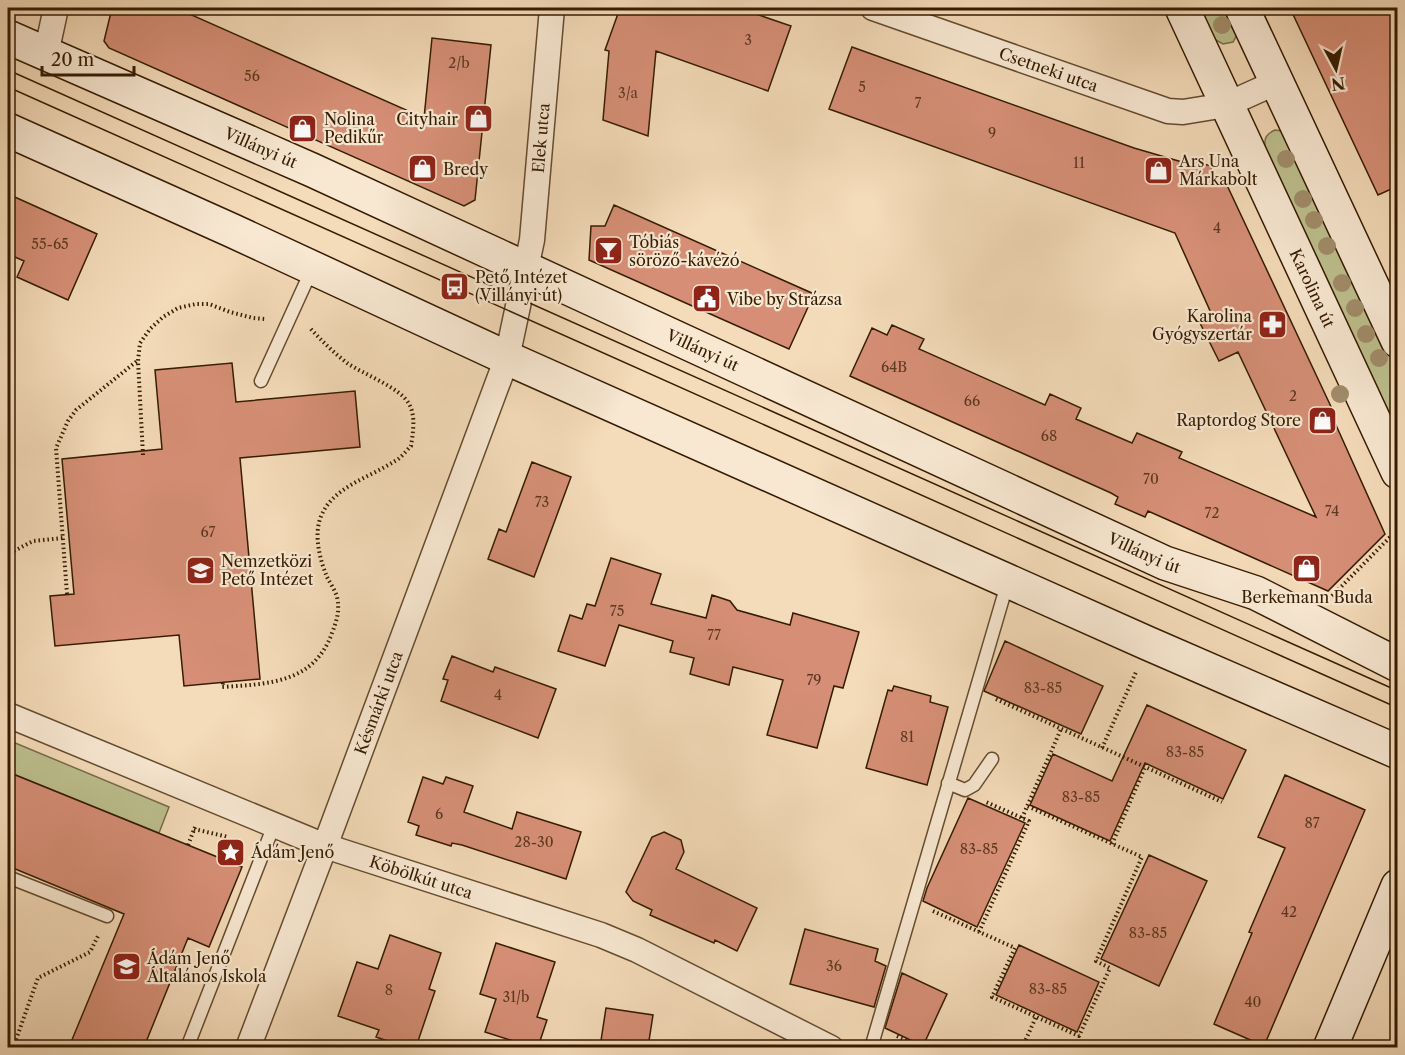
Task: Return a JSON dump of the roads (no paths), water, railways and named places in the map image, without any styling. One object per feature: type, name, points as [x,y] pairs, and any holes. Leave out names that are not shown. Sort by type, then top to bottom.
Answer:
[{"type":"street","points":[[46,54],[56,8]]},
{"type":"street","name":"Elek utca","points":[[507,358],[534,228],[552,8]]},
{"type":"street","name":"Csetneki utca","points":[[873,8],[1168,111],[1184,112],[1226,105]]},
{"type":"street","name":"Karolina út","points":[[1182,8],[1398,472]]},
{"type":"street","points":[[1242,8],[1398,341]]},
{"type":"street","name":"Villányi út","points":[[8,37],[312,170],[1165,563],[1256,593],[1398,665]]},
{"type":"street","points":[[1226,105],[1277,82]]},
{"type":"street","points":[[8,130],[507,358],[1398,752]]},
{"type":"street","name":"Késmárki utca","points":[[248,1047],[507,358]]},
{"type":"street","name":"Köbölkút utca","points":[[8,715],[325,846],[601,935],[637,950],[831,1047]]},
{"type":"street","points":[[1330,1047],[1398,886]]},
{"type":"lane","points":[[261,381],[312,268]]},
{"type":"lane","points":[[871,1047],[1008,580]]},
{"type":"lane","points":[[948,783],[965,790],[974,784],[993,759]]},
{"type":"lane","points":[[187,1047],[274,825]]},
{"type":"lane","points":[[8,877],[107,916]]},
{"type":"tram line","points":[[8,70],[1398,691]]},
{"type":"tram line","points":[[8,87],[1398,708]]},
{"type":"place","name":"Cityhair","points":[[479,119]]},
{"type":"place","name":"Nolina Pedikűr","points":[[303,128]]},
{"type":"place","name":"Bredy","points":[[422,169]]},
{"type":"place","name":"Ars Una Márkabolt","points":[[1158,170]]},
{"type":"place","name":"Tóbiás söröző-kávézó","points":[[608,251]]},
{"type":"place","name":"Pető Intézet (Villányi út)","points":[[454,286]]},
{"type":"place","name":"Vibe by Strázsa","points":[[706,299]]},
{"type":"place","name":"Karolina Gyógyszertár","points":[[1273,325]]},
{"type":"place","name":"Raptordog Store","points":[[1322,420]]},
{"type":"place","name":"Berkemann Buda","points":[[1307,569]]},
{"type":"place","name":"Nemzetközi Pető Intézet","points":[[200,570]]},
{"type":"place","name":"Ádám Jenő","points":[[230,852]]},
{"type":"place","name":"Ádám Jenő Általános Iskola","points":[[126,967]]}]
